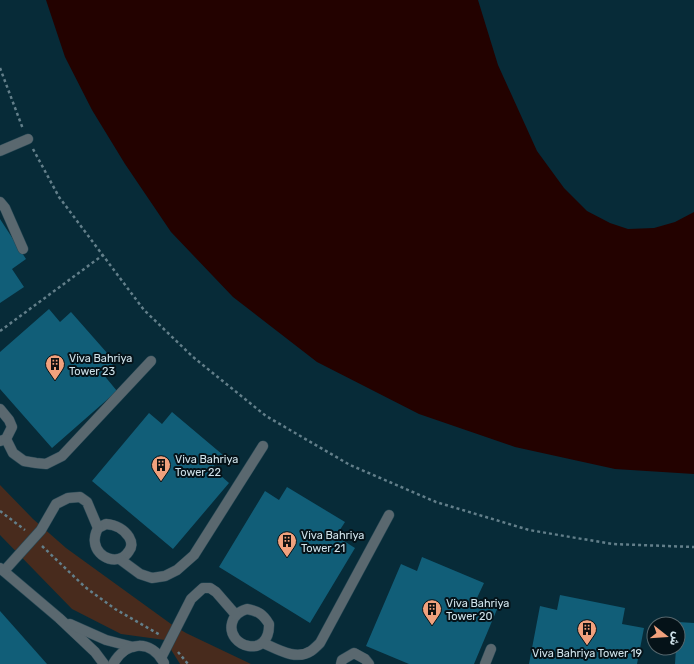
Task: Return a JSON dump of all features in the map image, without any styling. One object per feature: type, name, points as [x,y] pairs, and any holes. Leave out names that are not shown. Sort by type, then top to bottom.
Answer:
[{"type":"street","points":[[0,151],[28,139]]},
{"type":"street","points":[[0,202],[5,208],[23,249]]},
{"type":"street","points":[[0,409],[9,420],[12,427],[3,440],[13,453],[24,461],[46,464],[62,456],[151,361]]},
{"type":"street","points":[[104,664],[95,652],[59,618],[2,570],[34,539],[56,504],[68,498],[80,497],[87,502],[98,528],[94,542],[97,549],[101,553],[111,559],[121,560],[140,574],[152,578],[165,576],[177,570],[194,555],[263,446]]},
{"type":"street","points":[[263,643],[296,655],[310,652],[320,643],[389,515]]},
{"type":"street","points":[[98,528],[106,524],[117,526],[128,536],[131,548],[126,557],[121,560]]},
{"type":"street","points":[[163,661],[170,641],[191,599],[203,588],[210,588],[216,592],[236,615]]},
{"type":"street","points":[[247,609],[261,614],[269,624],[268,638],[263,643],[256,646],[242,644],[232,633],[232,620],[236,615],[247,609]]},
{"type":"street","points":[[59,618],[106,640],[133,646],[146,647],[157,653],[163,661]]},
{"type":"street","points":[[113,664],[121,653],[133,646]]},
{"type":"street","points":[[485,664],[491,649]]},
{"type":"street","points":[[341,664],[342,660],[354,653],[369,664]]},
{"type":"path","points":[[0,68],[28,139],[59,197],[144,310],[193,357],[266,416],[350,465],[436,502],[529,530],[612,544],[694,547]]},
{"type":"path","points":[[0,331],[103,256]]},
{"type":"path","points":[[0,511],[26,531],[85,587],[116,609],[142,623],[170,641],[188,664]]},
{"type":"shaded area","points":[[46,0],[478,0],[498,65],[537,151],[564,188],[587,211],[610,223],[628,229],[654,228],[675,222],[694,212],[694,474],[615,469],[515,447],[419,414],[317,362],[233,297],[171,232],[125,164],[92,110],[65,57]]},
{"type":"shaded area","points":[[0,485],[33,519],[66,548],[171,624],[186,633],[251,664],[180,664],[165,640],[121,634],[72,609],[0,535]]},
{"type":"building","points":[[0,219],[26,259],[12,269],[24,287],[0,303]]},
{"type":"building","name":"Viva Bahriya Tower 23","points":[[49,309],[60,322],[71,312],[115,362],[103,374],[117,391],[52,448],[0,389],[0,352]]},
{"type":"building","name":"Viva Bahriya Tower 22","points":[[172,412],[223,455],[212,468],[229,483],[173,549],[92,481],[149,413],[162,424]]},
{"type":"building","name":"Viva Bahriya Tower 21","points":[[287,487],[345,522],[336,536],[355,548],[310,623],[219,567],[265,491],[279,500]]},
{"type":"building","name":"Viva Bahriya Tower 20","points":[[422,557],[484,583],[477,598],[498,607],[474,664],[409,664],[366,646],[401,564],[417,571]]},
{"type":"building","name":"Viva Bahriya Tower 19","points":[[560,595],[625,608],[622,624],[644,628],[637,664],[529,664],[540,606],[557,610]]},
{"type":"building","points":[[0,611],[47,664],[0,664]]},
{"type":"building","points":[[686,622],[694,623],[694,664],[675,664],[676,656],[686,656]]},
{"type":"place","name":"Viva Bahriya Tower 23","points":[[55,381]]},
{"type":"place","name":"Viva Bahriya Tower 22","points":[[161,482]]},
{"type":"place","name":"Viva Bahriya Tower 21","points":[[287,558]]},
{"type":"place","name":"Viva Bahriya Tower 20","points":[[432,626]]},
{"type":"place","name":"Viva Bahriya Tower 19","points":[[587,646]]}]
